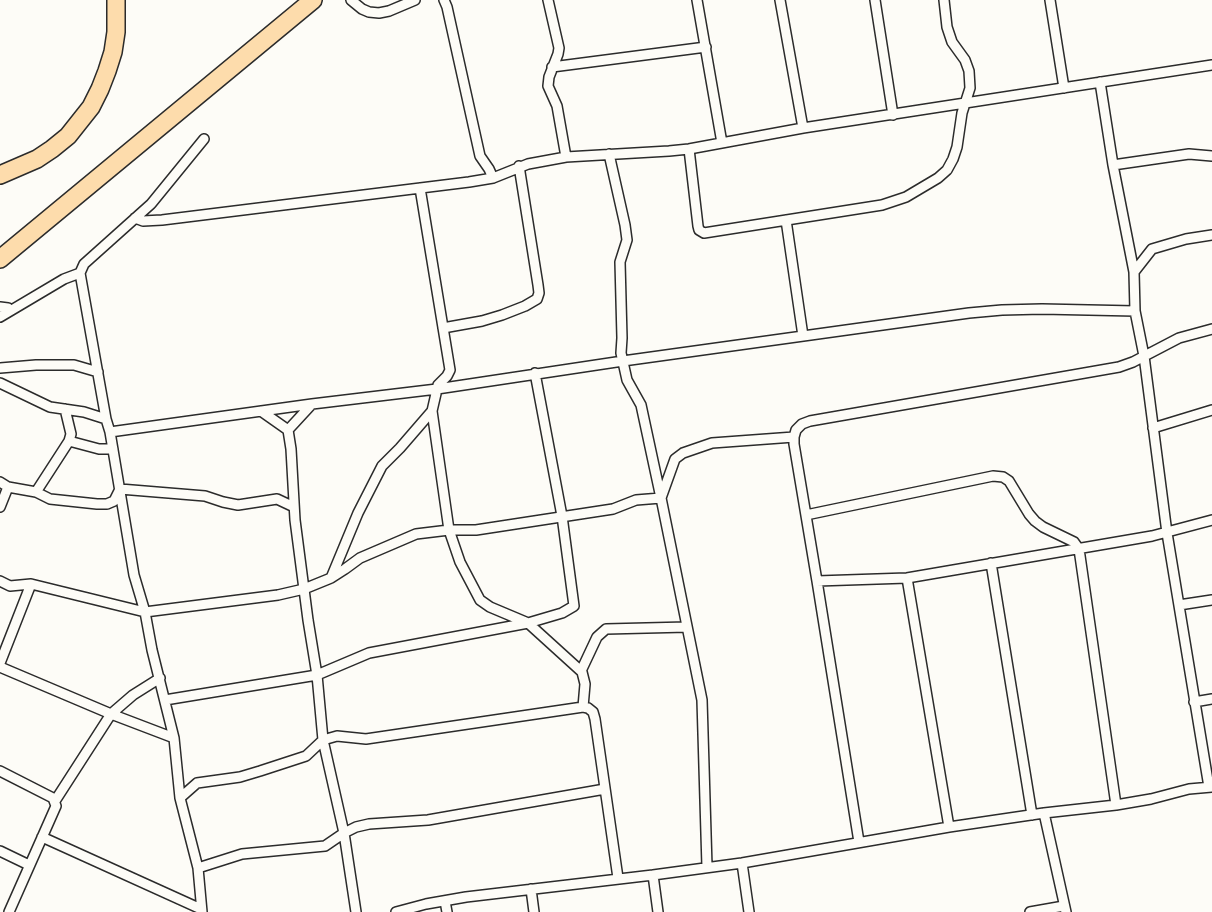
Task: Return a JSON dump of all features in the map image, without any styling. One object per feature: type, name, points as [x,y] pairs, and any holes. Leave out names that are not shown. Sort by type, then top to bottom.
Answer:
[{"type":"highway","points":[[0,175],[37,159],[52,149],[68,136],[91,107],[107,71],[112,52],[116,32],[116,0]]},
{"type":"highway","points":[[0,259],[313,0]]},
{"type":"street","points":[[352,0],[362,9],[369,12],[379,13],[389,11],[416,0]]},
{"type":"street","points":[[444,0],[447,7],[480,156],[493,178]]},
{"type":"street","points":[[548,0],[559,48],[549,77],[548,86],[557,106],[566,157]]},
{"type":"street","points":[[697,0],[722,143]]},
{"type":"street","points":[[780,0],[803,128]]},
{"type":"street","points":[[875,0],[893,115]]},
{"type":"street","points":[[689,148],[698,226],[701,232],[708,233],[895,202],[906,197],[928,184],[947,170],[957,147],[962,114],[970,88],[969,71],[965,60],[952,42],[947,27],[944,0]]},
{"type":"street","points":[[1050,0],[1064,88]]},
{"type":"street","points":[[552,67],[706,47]]},
{"type":"street","points":[[135,218],[143,221],[162,220],[493,178],[519,166],[566,157],[689,148],[803,128],[1212,65]]},
{"type":"street","points":[[396,912],[445,901],[742,862],[949,827],[1044,813],[1116,805],[1152,799],[1189,789],[1211,787],[1194,702],[1167,533],[1144,356],[1135,311],[1134,272],[1113,165],[1100,82]]},
{"type":"street","points":[[42,837],[201,910],[198,868],[180,798],[174,738],[152,650],[145,612],[134,575],[110,432],[106,419],[80,272],[84,264],[158,196],[204,139]]},
{"type":"street","points":[[609,154],[627,240],[620,262],[622,361],[627,380],[641,405],[702,700],[707,867]]},
{"type":"street","points":[[1113,165],[1189,154],[1212,156]]},
{"type":"street","points":[[443,328],[482,321],[502,315],[525,306],[537,298],[539,293],[538,285],[519,166]]},
{"type":"street","points":[[420,188],[450,370],[437,389],[432,411],[449,530],[460,562],[480,600],[490,607],[528,622],[581,671],[585,684],[583,707]]},
{"type":"street","points":[[786,220],[804,336]]},
{"type":"street","points":[[1134,272],[1152,249],[1186,239],[1212,234]]},
{"type":"street","points":[[0,317],[64,279],[80,272]]},
{"type":"street","points":[[0,307],[8,308],[10,311]]},
{"type":"street","points":[[110,432],[312,404],[437,389],[535,373],[927,318],[1002,310],[1042,309],[1135,311]]},
{"type":"street","points":[[859,842],[794,437],[796,430],[802,424],[810,421],[1119,367],[1133,362],[1179,338],[1212,329]]},
{"type":"street","points":[[0,368],[36,365],[74,365],[98,372]]},
{"type":"street","points":[[165,700],[317,675],[369,653],[528,622],[562,613],[574,606],[562,516],[535,373]]},
{"type":"street","points":[[0,383],[50,407],[84,412],[106,419]]},
{"type":"street","points":[[288,430],[312,404]]},
{"type":"street","points":[[36,492],[69,441],[71,434],[64,409]]},
{"type":"street","points":[[1153,428],[1212,410]]},
{"type":"street","points":[[261,411],[288,430],[291,448],[294,507],[304,589],[317,675],[323,740],[344,833],[356,912]]},
{"type":"street","points":[[331,578],[358,513],[382,466],[400,448],[432,411]]},
{"type":"street","points":[[661,498],[675,459],[683,453],[712,443],[794,437]]},
{"type":"street","points":[[69,441],[99,449],[113,449]]},
{"type":"street","points":[[806,515],[993,476],[1003,477],[1009,481],[1029,514],[1035,521],[1043,528],[1074,542],[1079,548],[1116,805]]},
{"type":"street","points":[[0,507],[4,484],[36,492],[50,500],[107,504],[114,501],[120,489]]},
{"type":"street","points":[[120,489],[205,496],[238,505],[277,500],[294,507]]},
{"type":"street","points":[[0,581],[10,586],[31,584],[145,612],[278,595],[304,589],[331,578],[360,558],[416,534],[449,530],[476,530],[613,509],[636,500],[661,498]]},
{"type":"street","points":[[817,581],[907,578],[1167,533],[1212,520]]},
{"type":"street","points":[[991,564],[1032,815]]},
{"type":"street","points":[[907,578],[949,827]]},
{"type":"street","points":[[0,663],[3,645],[31,584]]},
{"type":"street","points":[[1179,605],[1212,600]]},
{"type":"street","points":[[581,671],[597,637],[606,629],[687,627]]},
{"type":"street","points":[[0,667],[111,714],[174,738]]},
{"type":"street","points":[[9,912],[54,810],[55,802],[111,714],[133,695],[160,678]]},
{"type":"street","points":[[1194,702],[1212,699]]},
{"type":"street","points":[[180,798],[197,783],[249,775],[306,756],[323,740],[337,736],[366,739],[583,707],[588,708],[593,712],[596,719],[618,878]]},
{"type":"street","points":[[0,772],[49,796],[55,802]]},
{"type":"street","points":[[198,868],[242,854],[325,846],[356,827],[369,824],[428,820],[605,789]]},
{"type":"street","points":[[1030,912],[1065,909],[1044,813]]},
{"type":"street","points":[[0,852],[29,865]]},
{"type":"street","points":[[742,862],[749,912]]},
{"type":"street","points":[[652,875],[658,912]]},
{"type":"street","points":[[531,889],[534,912]]},
{"type":"street","points":[[445,901],[447,912]]}]
